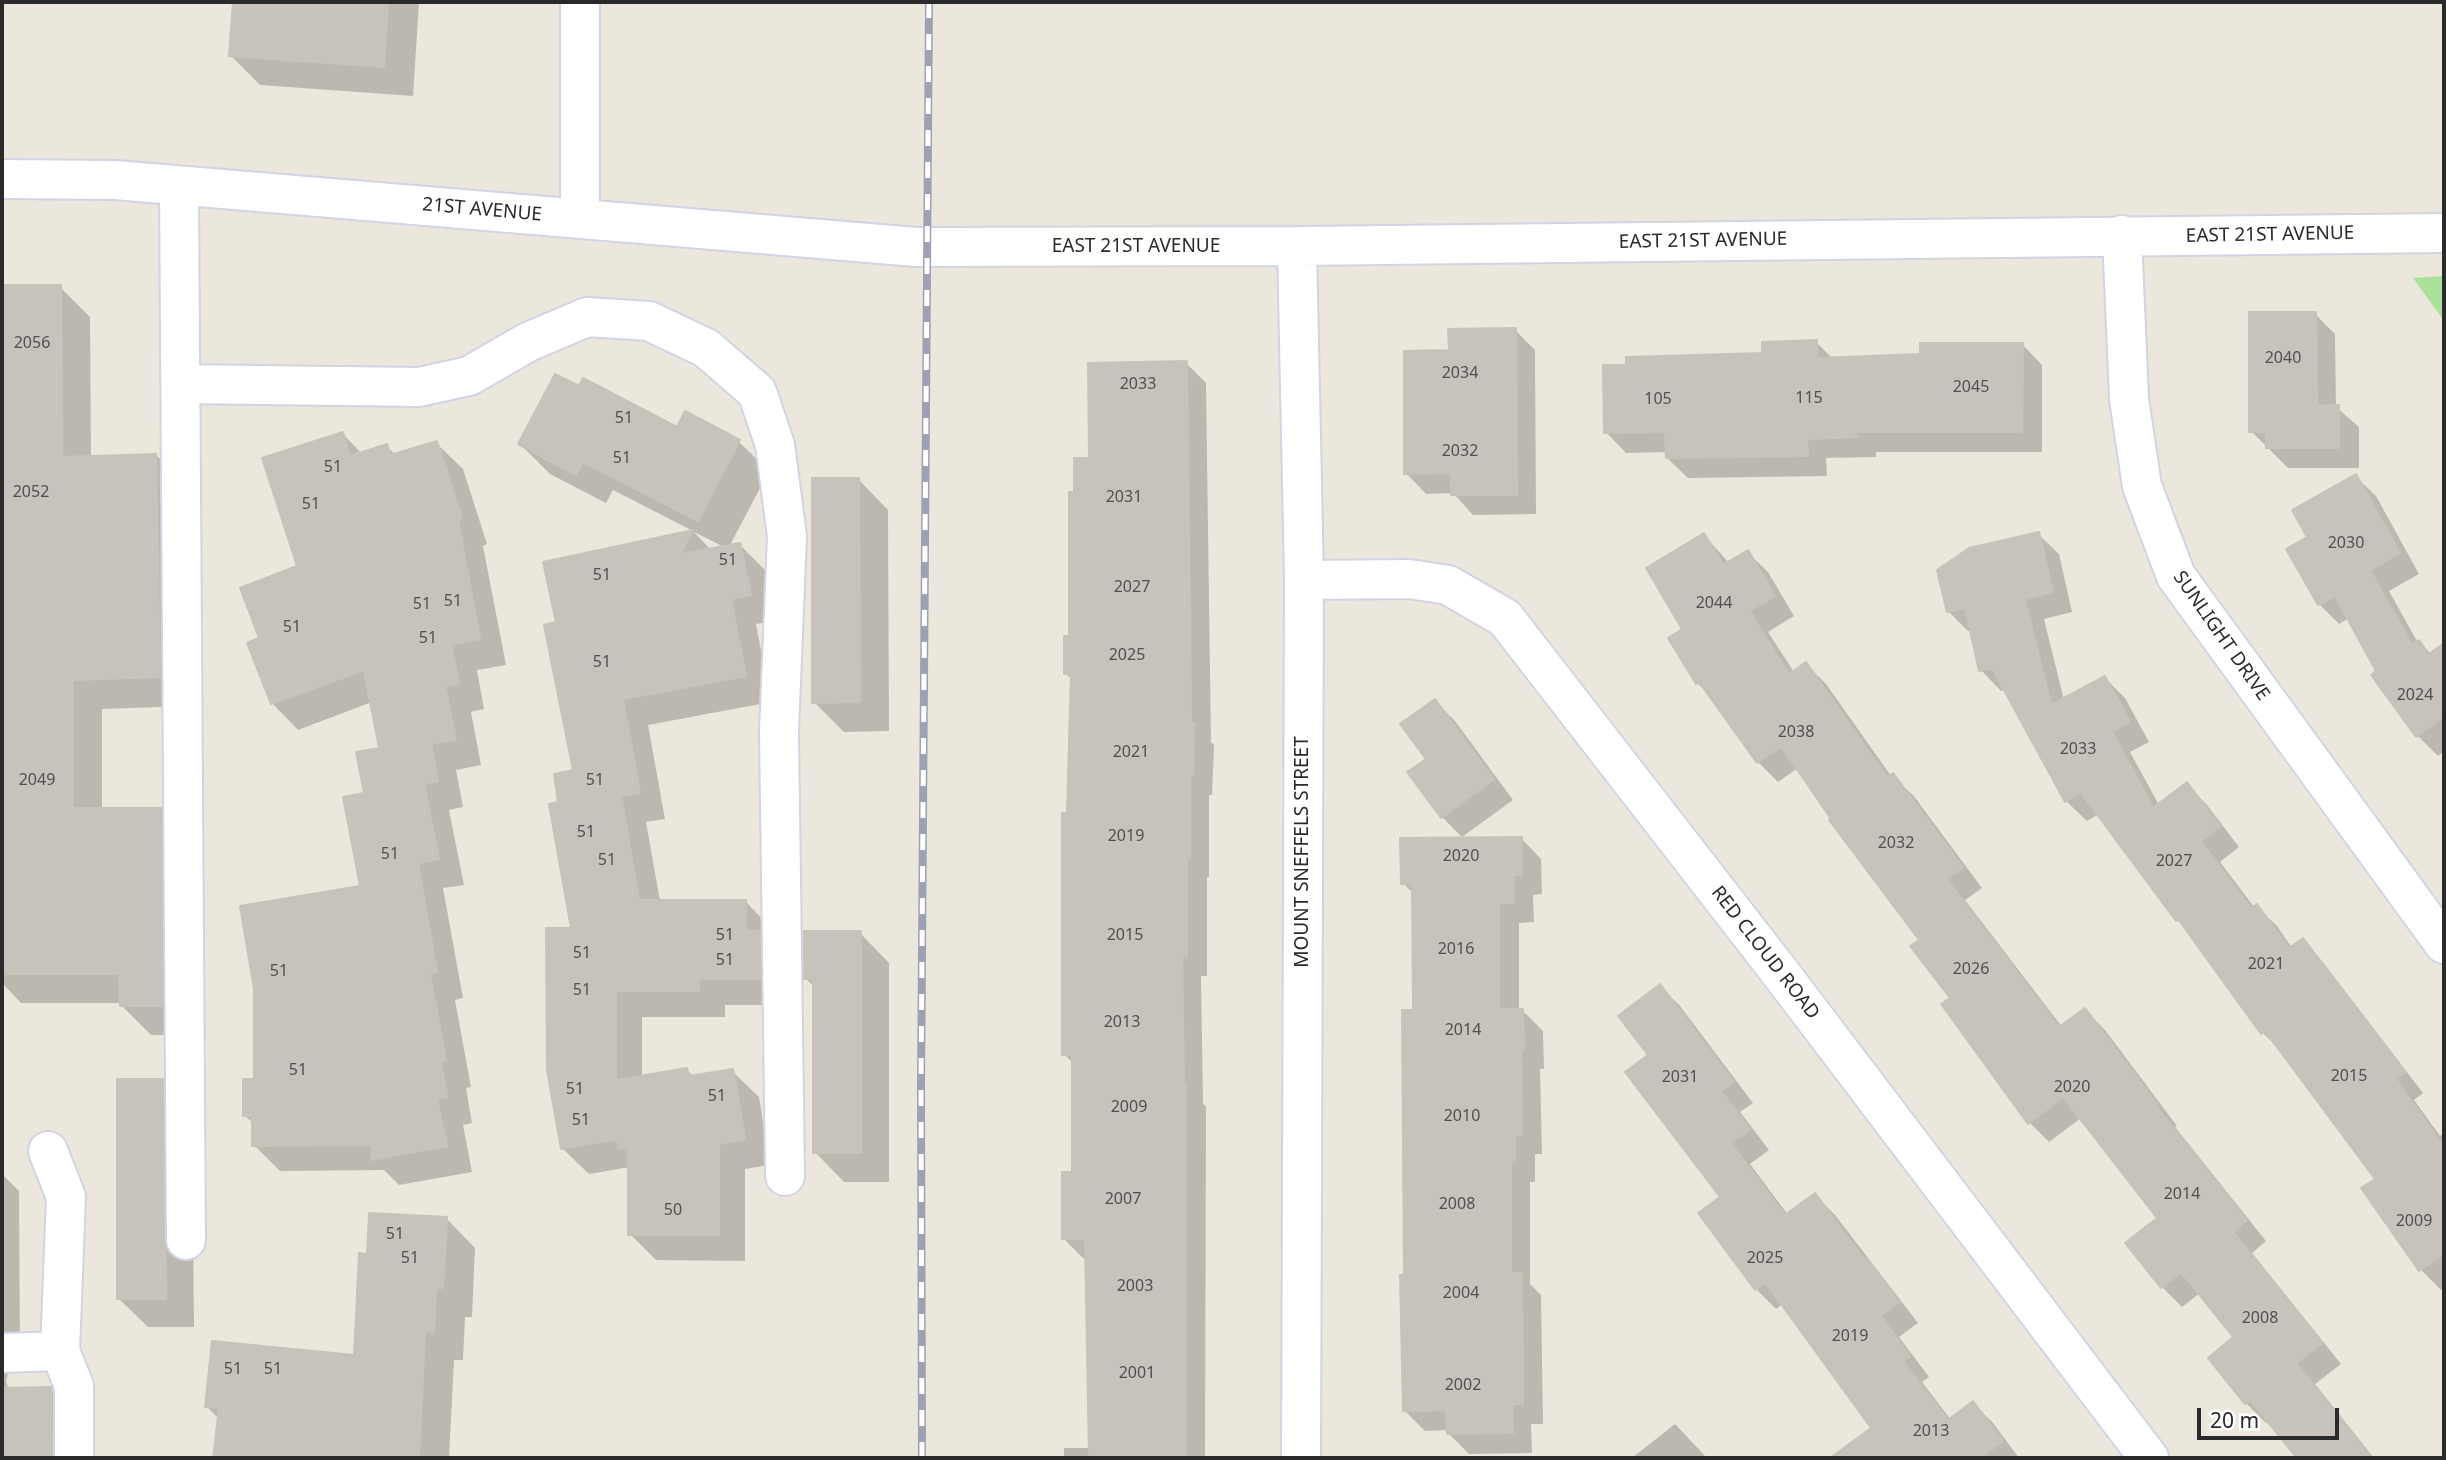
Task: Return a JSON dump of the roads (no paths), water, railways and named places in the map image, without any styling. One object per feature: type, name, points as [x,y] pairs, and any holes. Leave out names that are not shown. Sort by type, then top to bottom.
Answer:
[{"type":"street","points":[[580,2],[580,218]]},
{"type":"street","name":"21ST AVENUE","points":[[2,179],[115,180],[916,247],[962,247]]},
{"type":"street","points":[[179,186],[186,1240]]},
{"type":"street","name":"EAST 21ST AVENUE","points":[[962,247],[1297,246],[2444,233]]},
{"type":"street","name":"SUNLIGHT DRIVE","points":[[2122,235],[2129,399],[2142,486],[2176,576],[2444,944]]},
{"type":"street","name":"MOUNT SNEFFELS STREET","points":[[1297,246],[1304,580],[1301,1458]]},
{"type":"street","points":[[181,384],[419,387],[469,376],[527,342],[587,317],[649,321],[706,348],[757,392],[775,445],[787,536],[779,731],[785,1176]]},
{"type":"street","name":"RED CLOUD ROAD","points":[[1304,580],[1409,579],[1448,585],[1505,618],[1782,975],[2148,1458]]},
{"type":"street","points":[[48,1151],[66,1197],[60,1351],[74,1386],[74,1458]]},
{"type":"street","points":[[2,1353],[60,1351]]},
{"type":"railway","points":[[922,1458],[921,1086],[929,2]]}]
